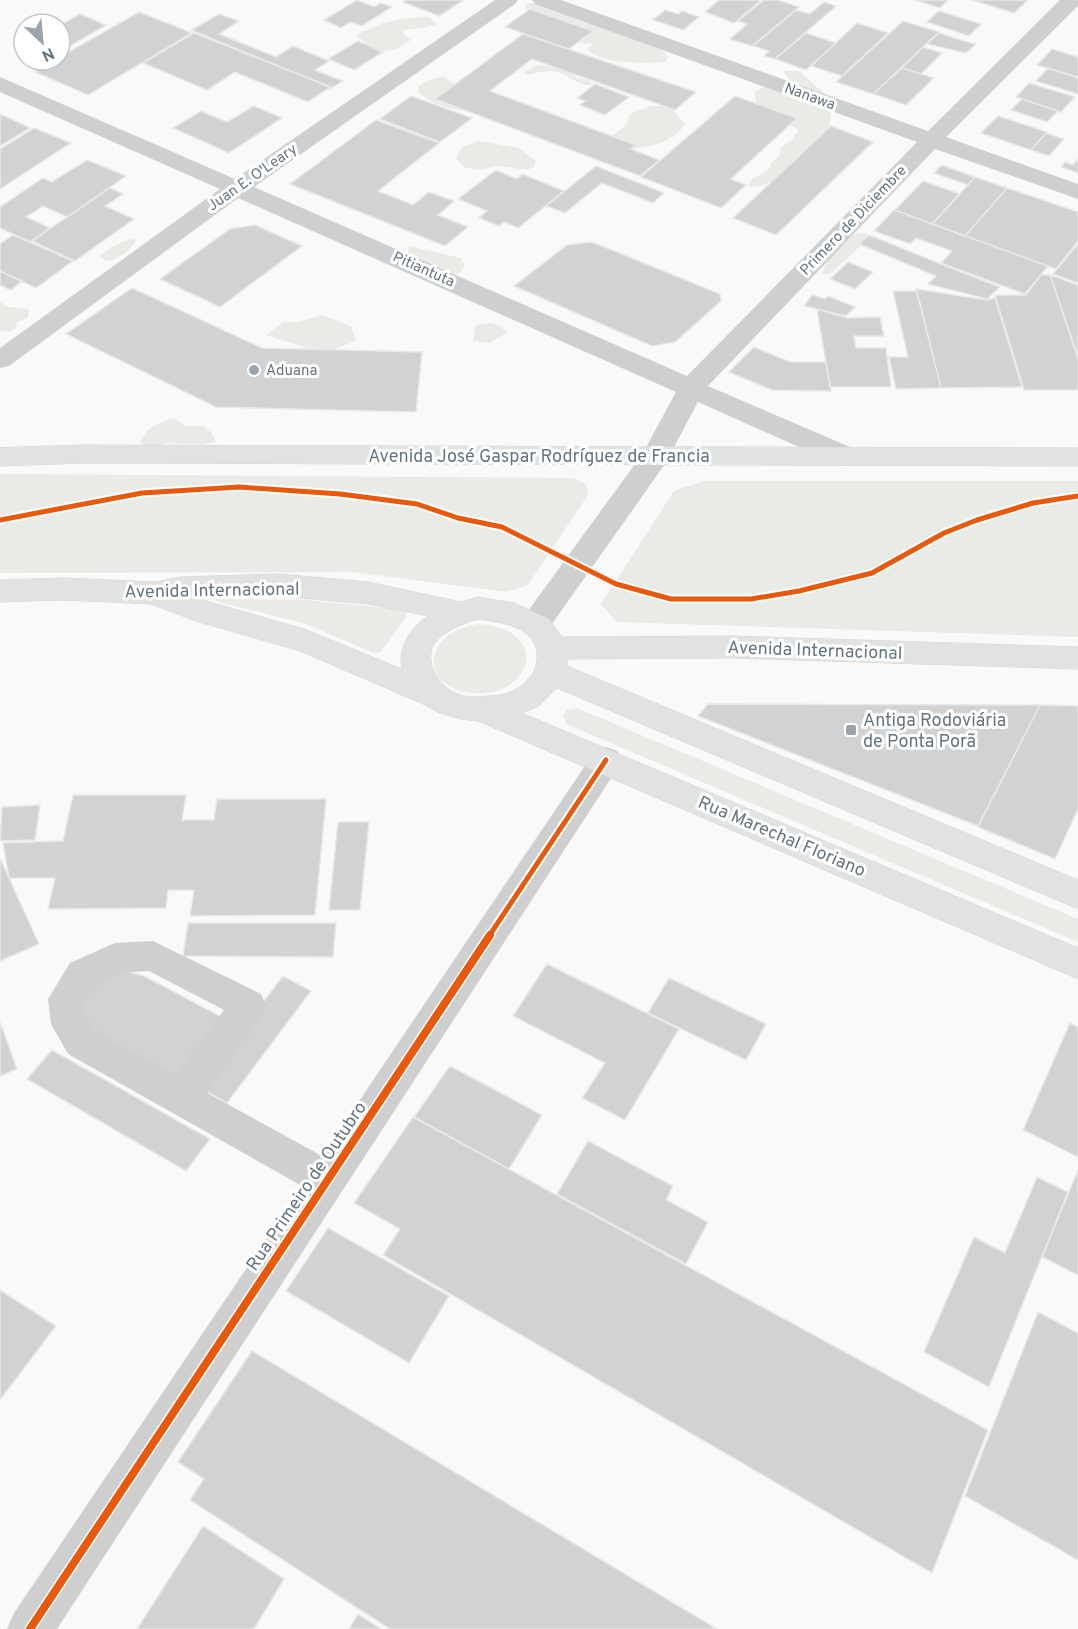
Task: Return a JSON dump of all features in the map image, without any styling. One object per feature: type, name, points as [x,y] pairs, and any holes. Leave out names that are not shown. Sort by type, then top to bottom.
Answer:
[{"type":"main road","name":"Avenida José Gaspar Rodríguez de Francia","points":[[0,457],[96,454],[1078,457]]},
{"type":"main road","name":"Avenida Internacional","points":[[0,591],[63,589],[155,594],[182,588],[279,585],[368,593],[458,612]]},
{"type":"main road","points":[[155,594],[178,605],[293,638],[354,660],[464,708],[486,711],[508,707],[527,699],[542,687],[546,648]]},
{"type":"main road","points":[[434,695],[422,681],[416,665],[417,649],[426,634],[440,621],[458,612],[478,608],[499,609],[519,614],[546,648],[1078,896]]},
{"type":"main road","name":"Avenida Internacional","points":[[546,648],[732,647],[1078,658]]},
{"type":"main road","name":"Rua Marechal Floriano","points":[[486,711],[606,760],[1078,964]]},
{"type":"street","name":"Juan E. O'Leary","points":[[0,360],[238,187],[508,0]]},
{"type":"street","name":"Nanawa","points":[[542,0],[1078,192]]},
{"type":"street","name":"Primero de Diciembre","points":[[546,648],[655,457],[692,387],[931,140],[1072,0]]},
{"type":"street","name":"Pitiantuta","points":[[0,84],[847,457]]},
{"type":"street","name":"Rua Primeiro de Outubro","points":[[30,1629],[606,760]]},
{"type":"street","points":[[182,1098],[248,1005],[153,956],[115,958],[83,974],[66,999],[69,1024],[81,1042],[328,1180]]},
{"type":"shaded area","points":[[555,0],[660,49],[668,56],[666,62],[624,62],[602,58],[587,49],[593,44],[574,43],[526,9],[525,4]]},
{"type":"shaded area","points":[[429,17],[437,24],[404,30],[403,34],[411,40],[396,49],[378,53],[356,35],[391,21]]},
{"type":"shaded area","points":[[537,65],[570,70],[577,78],[587,79],[593,84],[584,85],[557,72],[527,75],[524,72]]},
{"type":"shaded area","points":[[784,71],[799,71],[826,95],[833,105],[829,128],[806,158],[793,162],[768,183],[755,187],[748,186],[751,180],[769,169],[771,163],[780,155],[780,148],[792,140],[799,130],[763,110],[756,103],[755,91],[769,85],[787,86],[788,78]]},
{"type":"shaded area","points":[[444,76],[454,84],[447,93],[467,106],[461,110],[428,100],[419,93],[418,86]]},
{"type":"shaded area","points":[[651,106],[669,106],[685,124],[667,140],[627,149],[612,136],[626,125],[630,114]]},
{"type":"shaded area","points":[[477,141],[519,148],[536,161],[534,167],[527,170],[499,166],[476,170],[464,167],[456,158],[462,147]]},
{"type":"shaded area","points":[[867,233],[867,240],[830,274],[822,274],[831,257],[846,242],[855,234]]},
{"type":"shaded area","points":[[136,239],[128,251],[119,257],[105,261],[100,256],[117,244]]},
{"type":"shaded area","points":[[409,246],[461,258],[465,266],[459,274],[430,272],[406,261]]},
{"type":"shaded area","points":[[0,302],[8,307],[29,309],[28,318],[17,322],[16,328],[10,332],[0,331]]},
{"type":"shaded area","points":[[322,315],[351,326],[356,341],[323,353],[266,335],[283,322],[299,322]]},
{"type":"shaded area","points":[[491,323],[501,326],[507,333],[489,343],[473,341],[476,325]]},
{"type":"shaded area","points":[[174,418],[186,426],[203,426],[212,433],[216,442],[201,445],[169,443],[150,448],[140,443],[153,426]]},
{"type":"shaded area","points":[[0,474],[573,478],[586,484],[588,495],[528,585],[507,592],[353,572],[0,573]]},
{"type":"shaded area","points":[[703,481],[1078,481],[1078,637],[617,622],[601,604],[674,491]]},
{"type":"shaded area","points":[[213,599],[306,600],[407,610],[407,615],[381,652],[374,653],[303,623]]},
{"type":"shaded area","points":[[478,624],[501,628],[517,637],[525,649],[526,662],[521,674],[510,685],[494,692],[473,693],[456,689],[443,682],[436,672],[434,660],[437,649],[445,638],[459,629]]},
{"type":"shaded area","points":[[577,708],[1078,919],[1078,942],[566,724],[563,715],[567,710]]},
{"type":"building","points":[[357,0],[374,7],[381,3],[392,7],[362,26],[350,22],[341,28],[324,20]]},
{"type":"building","points":[[406,0],[464,0],[439,16],[403,2]]},
{"type":"building","points":[[719,0],[761,0],[734,23],[705,12]]},
{"type":"building","points":[[764,0],[778,0],[799,7],[752,46],[730,39],[747,24],[738,21]]},
{"type":"building","points":[[915,0],[948,0],[940,8]]},
{"type":"building","points":[[972,0],[1028,0],[1014,13]]},
{"type":"building","points":[[824,2],[836,6],[775,59],[764,56],[769,51],[753,46],[796,10],[810,14]]},
{"type":"building","points":[[530,9],[593,31],[569,49],[505,27]]},
{"type":"building","points":[[665,10],[678,14],[682,11],[699,17],[683,30],[653,20]]},
{"type":"building","points":[[939,11],[981,24],[969,36],[927,22]]},
{"type":"building","points":[[139,12],[192,33],[88,95],[35,72],[72,72],[72,50]]},
{"type":"building","points":[[80,14],[106,25],[72,45],[72,18]]},
{"type":"building","points":[[219,14],[239,21],[219,34],[276,57],[293,46],[329,61],[315,70],[343,81],[332,88],[191,30]]},
{"type":"building","points":[[903,21],[939,32],[873,94],[836,82]]},
{"type":"building","points":[[857,23],[888,33],[842,76],[811,66]]},
{"type":"building","points":[[194,33],[331,87],[308,102],[235,72],[207,90],[143,63]]},
{"type":"building","points":[[806,33],[836,43],[806,70],[775,59]]},
{"type":"building","points":[[939,33],[976,44],[966,53],[927,44]]},
{"type":"building","points":[[523,34],[696,92],[675,110],[532,59],[490,91],[636,145],[631,149],[659,160],[640,176],[435,99]]},
{"type":"building","points":[[358,41],[383,52],[354,70],[328,59]]},
{"type":"building","points":[[923,47],[942,53],[921,74],[902,68]]},
{"type":"building","points":[[1052,49],[1078,57],[1078,77],[1037,65]]},
{"type":"building","points":[[902,68],[934,78],[906,105],[873,94]]},
{"type":"building","points":[[1048,68],[1078,78],[1078,94],[1036,81]]},
{"type":"building","points":[[1029,83],[1075,97],[1061,112],[1016,97]]},
{"type":"building","points":[[595,84],[629,97],[605,115],[580,105],[585,101],[577,98]]},
{"type":"building","points":[[411,96],[472,118],[440,142],[380,119]]},
{"type":"building","points":[[735,96],[797,118],[731,179],[746,185],[721,208],[641,177]]},
{"type":"building","points":[[1022,99],[1058,111],[1047,122],[1011,110]]},
{"type":"building","points":[[254,106],[282,118],[229,153],[173,128],[201,111],[227,122]]},
{"type":"building","points":[[0,114],[30,128],[0,146]]},
{"type":"building","points":[[998,116],[1047,132],[1031,150],[981,133]]},
{"type":"building","points":[[376,120],[439,143],[378,191],[413,205],[429,192],[454,201],[438,215],[468,227],[445,246],[290,184]]},
{"type":"building","points":[[831,126],[873,142],[776,235],[733,218]]},
{"type":"building","points":[[34,128],[71,143],[0,189],[0,149]]},
{"type":"building","points":[[1046,133],[1064,139],[1049,156],[1031,150]]},
{"type":"building","points":[[1078,159],[1078,173],[1061,167],[1065,162],[1073,165]]},
{"type":"building","points":[[87,160],[126,176],[67,217],[43,206],[26,217],[50,228],[30,242],[0,228],[0,207],[43,178],[52,182]]},
{"type":"building","points":[[942,165],[975,177],[968,185],[934,173]]},
{"type":"building","points":[[596,166],[664,193],[653,203],[602,183],[565,213],[546,206]]},
{"type":"building","points":[[496,170],[517,179],[522,174],[564,191],[518,228],[504,222],[499,226],[479,218],[487,211],[458,199]]},
{"type":"building","points":[[975,177],[1007,188],[965,236],[932,224]]},
{"type":"building","points":[[923,181],[960,194],[932,224],[895,210]]},
{"type":"building","points":[[110,188],[123,194],[105,206],[134,219],[75,261],[32,241]]},
{"type":"building","points":[[1007,188],[1078,212],[1078,241],[1056,269],[965,236]]},
{"type":"building","points":[[894,210],[1048,266],[1025,294],[941,263],[952,251],[916,238],[910,244],[874,231]]},
{"type":"building","points":[[255,225],[302,246],[220,307],[160,279],[230,229]]},
{"type":"building","points":[[13,235],[73,261],[36,288],[0,271],[0,244]]},
{"type":"building","points":[[869,235],[1000,287],[987,299],[928,284],[936,276],[859,244]]},
{"type":"building","points":[[592,242],[720,294],[721,301],[675,342],[652,346],[514,286],[567,245]]},
{"type":"building","points":[[1078,244],[1078,283],[1053,274]]},
{"type":"building","points":[[848,262],[873,272],[855,289],[830,279]]},
{"type":"building","points":[[0,271],[22,281],[11,290],[0,285]]},
{"type":"building","points":[[1041,275],[1050,275],[1078,359],[1078,390],[1024,390],[995,295],[1026,295]]},
{"type":"building","points":[[1050,275],[1078,285],[1078,356]]},
{"type":"building","points":[[132,288],[262,348],[422,352],[416,412],[216,407],[66,334]]},
{"type":"building","points":[[916,289],[986,300],[995,298],[1022,387],[941,388]]},
{"type":"building","points":[[893,291],[917,291],[941,388],[896,389],[889,357],[908,357]]},
{"type":"building","points":[[812,295],[825,299],[828,296],[855,307],[846,316],[804,306]]},
{"type":"building","points":[[817,309],[847,318],[880,317],[884,336],[854,336],[856,348],[886,348],[891,387],[830,387]]},
{"type":"building","points":[[754,347],[790,362],[826,362],[831,391],[772,390],[729,372]]},
{"type":"building","points":[[708,704],[1040,705],[978,826],[698,716]]},
{"type":"building","points":[[1040,705],[1078,706],[1078,809],[1055,859],[978,827]]},
{"type":"building","points":[[73,795],[186,795],[182,820],[214,820],[217,799],[326,799],[315,915],[190,916],[194,890],[168,890],[166,908],[48,909],[55,878],[9,878],[3,843],[63,841]]},
{"type":"building","points":[[40,805],[35,840],[0,841],[2,807]]},
{"type":"building","points":[[338,822],[369,822],[360,910],[329,910]]},
{"type":"building","points":[[0,858],[39,944],[0,961]]},
{"type":"building","points":[[188,923],[336,923],[333,957],[183,956]]},
{"type":"building","points":[[547,964],[679,1029],[625,1120],[582,1098],[605,1063],[513,1016]]},
{"type":"building","points":[[130,972],[144,976],[227,1020],[179,1082],[85,1027],[81,1002],[101,979],[115,973]]},
{"type":"building","points":[[283,976],[311,991],[227,1103],[198,1087]]},
{"type":"building","points":[[669,978],[766,1024],[746,1060],[648,1013]]},
{"type":"building","points":[[0,1022],[17,1069],[0,1076]]},
{"type":"building","points":[[1070,1023],[1078,1027],[1078,1157],[1023,1130]]},
{"type":"building","points":[[52,1050],[210,1139],[186,1171],[27,1079]]},
{"type":"building","points":[[450,1066],[542,1115],[509,1169],[414,1117]]},
{"type":"building","points":[[413,1117],[988,1430],[932,1573],[383,1255],[400,1229],[354,1203]]},
{"type":"building","points":[[588,1141],[673,1186],[666,1200],[708,1222],[686,1264],[557,1194]]},
{"type":"building","points":[[1078,1170],[1078,1275],[1042,1257]]},
{"type":"building","points":[[1037,1177],[1068,1192],[989,1387],[924,1352],[974,1237],[1005,1253]]},
{"type":"building","points":[[328,1228],[449,1296],[409,1363],[286,1291]]},
{"type":"building","points":[[0,1290],[56,1326],[0,1400]]},
{"type":"building","points":[[1038,1312],[1078,1333],[1078,1560],[965,1496]]},
{"type":"building","points":[[252,1351],[717,1629],[390,1629],[190,1500],[204,1479],[178,1462]]},
{"type":"building","points":[[203,1526],[284,1579],[254,1629],[137,1629]]},
{"type":"building","points":[[358,1614],[381,1629],[349,1629]]},
{"type":"cycle path","points":[[0,520],[142,493],[239,487],[340,494],[417,504],[458,518],[502,527],[616,584],[671,599],[751,599],[799,591],[872,573],[944,533],[977,520],[1033,503],[1078,496]]},
{"type":"cycle path","points":[[30,1629],[606,760]]},
{"type":"place","name":"Aduana","points":[[254,370]]},
{"type":"place","name":"Antiga Rodoviária de Ponta Porã","points":[[851,730]]}]
